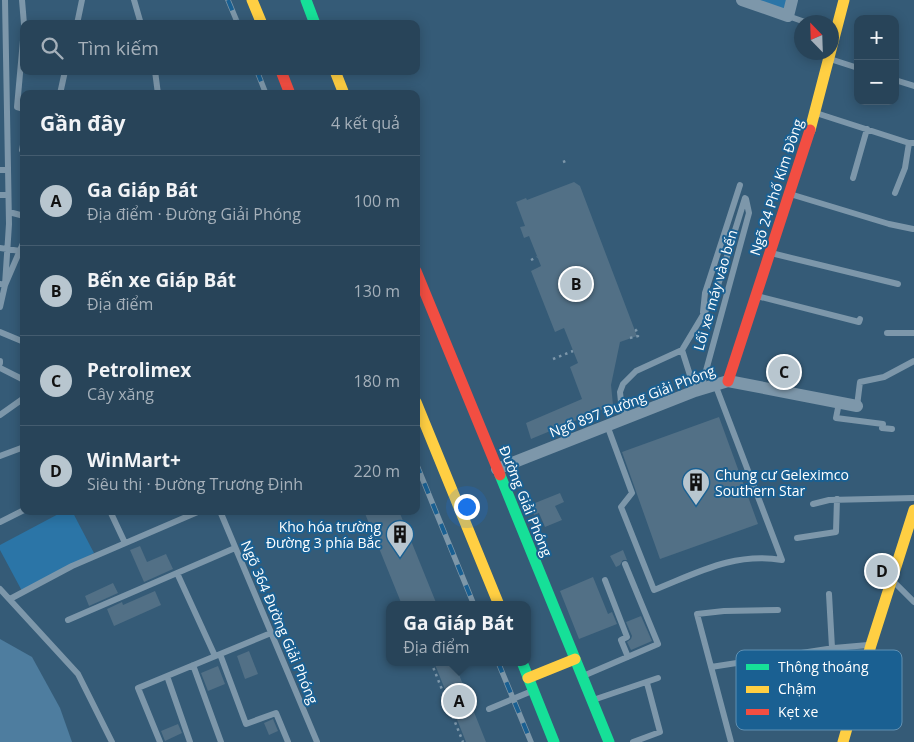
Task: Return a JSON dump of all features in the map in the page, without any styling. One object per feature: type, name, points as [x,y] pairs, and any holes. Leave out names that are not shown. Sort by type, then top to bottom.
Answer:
[{"type":"main road","points":[[252,0],[260,20]]},
{"type":"main road","points":[[306,0],[314,20]]},
{"type":"main road","name":"Ngõ 24 Phố Kim Đồng","points":[[839,17],[844,0]]},
{"type":"main road","name":"Ngõ 24 Phố Kim Đồng","points":[[728,381],[815,113],[830,60]]},
{"type":"main road","points":[[283,75],[288,90]]},
{"type":"main road","points":[[337,75],[342,90]]},
{"type":"main road","name":"Đường Giải Phóng","points":[[420,281],[609,742]]},
{"type":"main road","points":[[420,412],[497,601]]},
{"type":"main road","points":[[870,650],[914,510]]},
{"type":"main road","points":[[528,678],[575,658]]},
{"type":"main road","points":[[524,666],[554,742]]},
{"type":"street","points":[[742,0],[788,16],[792,0]]},
{"type":"street","name":"Ngõ 897 Đường Giải Phóng","points":[[497,468],[698,390],[728,381],[857,406]]},
{"type":"lane","points":[[0,307],[8,212],[8,170],[3,103],[3,11],[5,0]]},
{"type":"lane","points":[[22,0],[24,20]]},
{"type":"lane","points":[[78,20],[82,0]]},
{"type":"lane","points":[[134,0],[141,20]]},
{"type":"lane","points":[[788,16],[794,18]]},
{"type":"lane","points":[[833,60],[854,67]]},
{"type":"lane","points":[[20,74],[17,107],[20,108]]},
{"type":"lane","points":[[61,90],[64,75]]},
{"type":"lane","points":[[156,75],[157,90]]},
{"type":"lane","points":[[899,81],[914,86]]},
{"type":"lane","points":[[815,113],[911,143],[905,168],[895,193]]},
{"type":"lane","points":[[853,178],[867,129]]},
{"type":"lane","points":[[0,170],[8,170]]},
{"type":"lane","points":[[626,418],[620,392],[623,384],[636,371],[682,350],[703,313],[705,293],[740,186]]},
{"type":"lane","points":[[789,194],[889,224],[913,229]]},
{"type":"lane","points":[[0,195],[8,195]]},
{"type":"lane","name":"Lối xe máy vào bến","points":[[698,390],[749,213],[745,198],[714,295],[703,313]]},
{"type":"lane","points":[[8,212],[20,215]]},
{"type":"lane","points":[[3,285],[20,251],[4,248]]},
{"type":"lane","points":[[770,253],[898,284]]},
{"type":"lane","points":[[756,296],[859,322],[860,319]]},
{"type":"lane","points":[[0,332],[20,340]]},
{"type":"lane","points":[[887,333],[914,333]]},
{"type":"lane","points":[[682,350],[698,390]]},
{"type":"lane","points":[[857,406],[860,382],[884,377],[914,362]]},
{"type":"lane","points":[[0,368],[20,378]]},
{"type":"lane","points":[[606,425],[632,493],[621,507],[654,590],[731,560],[748,557],[766,557],[782,560],[715,384]]},
{"type":"lane","points":[[0,415],[20,401]]},
{"type":"lane","points":[[839,403],[836,418],[883,424],[882,428],[892,429]]},
{"type":"lane","points":[[0,456],[20,448]]},
{"type":"lane","points":[[813,504],[837,499],[914,498]]},
{"type":"lane","points":[[797,538],[836,532],[837,499]]},
{"type":"lane","points":[[0,522],[20,512]]},
{"type":"lane","points":[[112,515],[125,544]]},
{"type":"lane","points":[[10,599],[72,566],[191,515]]},
{"type":"lane","name":"Ngõ 364 Đường Giải Phóng","points":[[222,515],[317,742]]},
{"type":"lane","points":[[68,620],[236,548]]},
{"type":"lane","points":[[582,677],[658,644],[625,564]]},
{"type":"lane","points":[[177,573],[217,655],[246,724],[276,713],[288,742]]},
{"type":"lane","points":[[605,580],[627,637],[621,640],[628,657]]},
{"type":"lane","points":[[892,580],[914,602]]},
{"type":"lane","points":[[0,589],[78,674],[112,742]]},
{"type":"lane","points":[[829,594],[832,648]]},
{"type":"lane","points":[[732,742],[697,614],[724,611],[778,610]]},
{"type":"lane","points":[[160,742],[138,688],[271,633]]},
{"type":"lane","points":[[819,650],[871,645]]},
{"type":"lane","points":[[711,666],[736,662]]},
{"type":"lane","points":[[193,665],[221,742]]},
{"type":"lane","points":[[167,676],[190,742]]},
{"type":"lane","points":[[592,700],[658,678]]},
{"type":"lane","points":[[633,742],[643,740],[660,732],[646,683]]},
{"type":"lane","points":[[489,709],[533,690]]},
{"type":"path","points":[[563,162],[568,160]]},
{"type":"path","points":[[531,260],[537,257]]},
{"type":"path","points":[[630,338],[638,336],[636,330],[638,329]]},
{"type":"path","points":[[553,359],[573,351]]},
{"type":"path","points":[[433,666],[464,742]]},
{"type":"shaded area","points":[[750,0],[788,0],[785,12]]},
{"type":"shaded area","points":[[56,515],[74,515],[94,553],[22,591],[0,550],[0,545]]},
{"type":"shaded area","points":[[0,639],[32,657],[60,708],[72,742],[0,742]]},
{"type":"building","points":[[574,182],[580,186],[637,336],[620,342],[611,385],[613,405],[531,439],[526,423],[582,399],[570,367],[578,363],[564,328],[555,332],[531,271],[541,266],[529,236],[524,238],[520,227],[525,226],[516,202],[526,198],[527,200]]},
{"type":"building","name":"Chung cư Geleximco Southern Star","points":[[719,417],[758,524],[660,559],[622,452]]},
{"type":"building","points":[[560,493],[564,502],[555,506],[562,520],[545,527],[539,513],[534,515],[530,505]]},
{"type":"building","name":"Kho hóa trường Đường 3 phía Bắc","points":[[366,515],[401,515],[435,601],[400,601]]},
{"type":"building","points":[[140,546],[147,562],[166,554],[173,569],[144,582],[130,550]]},
{"type":"building","points":[[623,550],[627,560],[623,560],[616,567],[610,556]]},
{"type":"building","points":[[593,577],[608,614],[612,612],[617,624],[579,639],[560,591]]},
{"type":"building","points":[[113,583],[118,593],[89,606],[85,596]]},
{"type":"building","points":[[155,591],[161,605],[114,626],[107,609],[122,602],[123,605]]},
{"type":"building","points":[[641,616],[652,641],[631,650],[627,642],[632,636],[626,622]]},
{"type":"building","points":[[249,651],[258,674],[245,679],[237,656]]},
{"type":"building","points":[[218,666],[225,684],[208,691],[201,673]]},
{"type":"building","points":[[436,666],[456,666],[486,742],[466,742]]},
{"type":"building","points":[[273,719],[278,731],[269,735],[264,723]]},
{"type":"building","points":[[178,724],[182,733],[165,741],[161,731]]},
{"type":"railway","points":[[228,0],[236,20]]},
{"type":"railway","points":[[259,75],[264,90]]},
{"type":"railway","points":[[420,473],[472,601]]},
{"type":"railway","points":[[500,666],[531,742]]},
{"type":"traffic: fast","points":[[306,0],[314,20]]},
{"type":"traffic: fast","points":[[500,475],[609,742]]},
{"type":"traffic: fast","points":[[524,666],[554,742]]},
{"type":"traffic: slow","points":[[252,0],[260,20]]},
{"type":"traffic: slow","points":[[810,130],[844,0]]},
{"type":"traffic: slow","points":[[337,75],[342,90]]},
{"type":"traffic: slow","points":[[420,412],[497,601]]},
{"type":"traffic: slow","points":[[870,650],[914,510]]},
{"type":"traffic: slow","points":[[528,678],[575,659]]},
{"type":"traffic: slow","points":[[843,742],[846,730]]},
{"type":"traffic: jam","points":[[283,75],[288,90]]},
{"type":"traffic: jam","points":[[728,381],[810,130]]},
{"type":"traffic: jam","points":[[420,281],[500,475]]},
{"type":"place","name":"Bến xe Giáp Bát","points":[[576,284]]},
{"type":"place","name":"Petrolimex","points":[[784,372]]},
{"type":"place","name":"Chung cư Geleximco Southern Star","points":[[696,506]]},
{"type":"place","name":"Kho hóa trường Đường 3 phía Bắc","points":[[400,558]]},
{"type":"place","name":"WinMart+","points":[[882,571]]},
{"type":"place","name":"Ga Giáp Bát","points":[[459,701]]}]
